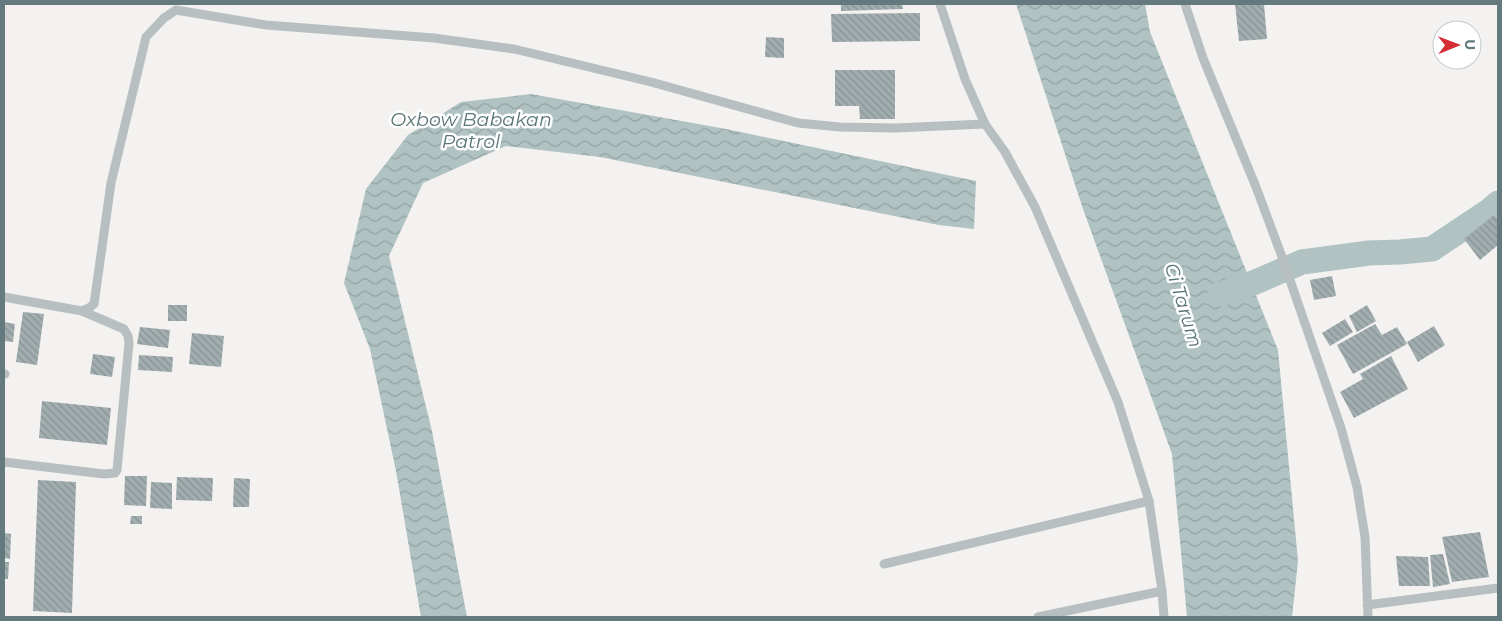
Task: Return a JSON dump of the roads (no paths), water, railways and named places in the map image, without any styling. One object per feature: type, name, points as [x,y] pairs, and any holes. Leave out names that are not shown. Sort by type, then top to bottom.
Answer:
[{"type":"street","points":[[940,4],[964,80],[985,124],[1005,152],[1035,206],[1069,282],[1118,402],[1149,501],[1164,617]]},
{"type":"street","points":[[1185,4],[1203,58],[1256,186],[1341,428],[1357,487],[1365,537],[1368,617]]},
{"type":"street","points":[[82,312],[94,304],[111,183],[146,37],[164,18],[176,10],[266,25],[434,38],[514,49],[651,82],[798,123],[840,127],[895,128],[985,124]]},
{"type":"street","points":[[4,297],[82,312],[124,329],[129,343],[117,470],[115,473],[104,474],[4,462]]},
{"type":"street","points":[[884,564],[1149,501]]},
{"type":"street","points":[[1367,605],[1498,588]]},
{"type":"street","points":[[1038,617],[1162,591]]},
{"type":"water","name":"Ci Tarum","points":[[1016,4],[1145,4],[1150,32],[1278,350],[1298,561],[1292,617],[1187,617],[1172,454],[1083,209]]},
{"type":"water","name":"Oxbow Babakan Patrol","points":[[531,94],[726,129],[976,181],[974,229],[939,225],[600,157],[506,146],[423,183],[389,256],[432,431],[467,617],[421,617],[396,471],[370,349],[344,283],[366,189],[408,135],[461,102]]},
{"type":"waterway","points":[[1220,294],[1246,286],[1302,262],[1369,253],[1432,249],[1498,203]]}]
